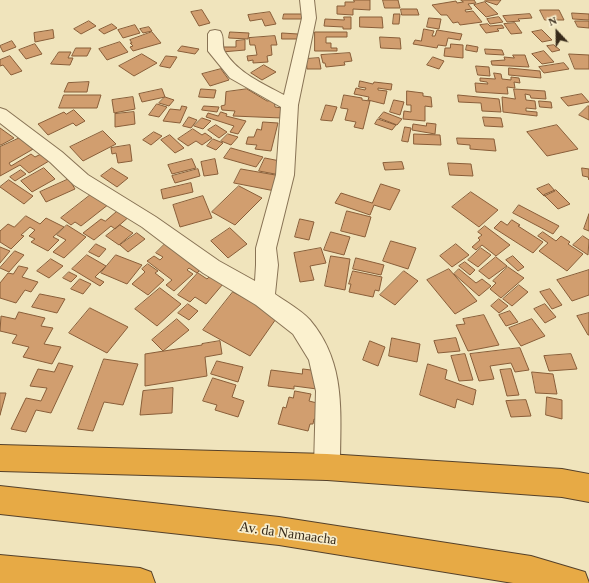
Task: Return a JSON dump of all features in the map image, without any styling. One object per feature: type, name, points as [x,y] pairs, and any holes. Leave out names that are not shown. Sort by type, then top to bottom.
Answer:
[{"type":"highway","points":[[0,458],[327,467],[562,483],[589,488]]},
{"type":"highway","name":"Av. da Namaacha","points":[[0,500],[279,531],[531,571],[574,583]]},
{"type":"highway","points":[[0,570],[140,583]]},
{"type":"street","points":[[264,298],[267,265],[266,248],[285,175],[290,105],[309,18],[307,0]]},
{"type":"street","points":[[215,34],[216,51],[236,75],[290,105]]},
{"type":"street","points":[[0,114],[56,157],[81,180],[149,222],[211,266],[264,298],[301,327],[320,357],[328,391],[327,467]]},
{"type":"building","points":[[354,0],[370,0],[370,10],[353,9],[353,15],[337,14],[337,6],[345,6],[345,2],[354,2]]},
{"type":"building","points":[[383,0],[398,0],[400,8],[385,8]]},
{"type":"building","points":[[461,0],[474,0],[476,3],[468,4],[472,9],[465,10],[466,12],[473,11],[482,22],[460,25],[458,22],[453,23],[447,15],[441,15],[432,5],[456,1],[457,3],[463,2]]},
{"type":"building","points":[[501,0],[497,5],[485,1]]},
{"type":"building","points":[[485,2],[498,14],[486,17],[474,5]]},
{"type":"building","points":[[401,9],[417,9],[419,15],[402,15]]},
{"type":"building","points":[[202,10],[210,23],[199,26],[191,12]]},
{"type":"building","points":[[540,10],[559,10],[564,20],[545,20]]},
{"type":"building","points":[[270,12],[276,24],[265,26],[262,19],[250,21],[248,15]]},
{"type":"building","points":[[572,13],[589,14],[589,20],[573,19]]},
{"type":"building","points":[[284,14],[304,14],[304,19],[283,19]]},
{"type":"building","points":[[394,14],[400,14],[399,24],[393,24]]},
{"type":"building","points":[[530,14],[532,18],[518,19],[520,21],[507,22],[503,16]]},
{"type":"building","points":[[344,17],[351,17],[351,29],[324,26],[325,19],[344,20]]},
{"type":"building","points":[[360,17],[382,17],[383,28],[360,27]]},
{"type":"building","points":[[499,17],[503,22],[490,24],[487,19]]},
{"type":"building","points":[[429,18],[441,19],[439,29],[427,27]]},
{"type":"building","points":[[89,21],[96,26],[81,34],[74,29]]},
{"type":"building","points":[[575,21],[589,21],[589,28],[578,27]]},
{"type":"building","points":[[515,23],[522,33],[511,34],[504,24]]},
{"type":"building","points":[[112,24],[117,28],[104,34],[99,30]]},
{"type":"building","points":[[488,24],[490,26],[502,25],[504,28],[497,29],[499,31],[486,33],[480,25]]},
{"type":"building","points":[[135,25],[140,33],[123,38],[118,30]]},
{"type":"building","points":[[149,27],[152,31],[143,33],[140,29]]},
{"type":"building","points":[[424,29],[434,31],[432,36],[435,36],[437,30],[462,34],[460,40],[448,38],[446,46],[438,45],[437,48],[413,44],[415,40],[421,41]]},
{"type":"building","points":[[53,30],[54,38],[35,42],[34,33]]},
{"type":"building","points":[[542,30],[552,40],[542,42],[532,32]]},
{"type":"building","points":[[152,32],[161,43],[133,51],[130,47],[133,46],[130,43],[132,43],[130,40]]},
{"type":"building","points":[[230,32],[249,33],[248,39],[229,38]]},
{"type":"building","points":[[315,32],[347,32],[347,37],[326,37],[326,43],[331,43],[331,48],[337,48],[337,51],[315,51]]},
{"type":"building","points":[[282,33],[298,34],[298,39],[282,39]]},
{"type":"building","points":[[275,36],[277,45],[271,45],[272,55],[267,56],[268,62],[253,63],[253,60],[248,61],[247,56],[257,55],[255,45],[250,45],[249,38]]},
{"type":"building","points":[[380,37],[400,38],[401,49],[381,48]]},
{"type":"building","points":[[245,40],[245,50],[222,52],[222,47],[236,47],[236,41]]},
{"type":"building","points":[[12,41],[16,47],[3,52],[0,46]]},
{"type":"building","points":[[120,42],[128,52],[107,60],[99,49]]},
{"type":"building","points":[[35,44],[42,54],[26,59],[19,50]]},
{"type":"building","points":[[451,44],[463,45],[463,58],[444,56],[445,48],[450,48]]},
{"type":"building","points":[[467,45],[478,47],[477,52],[466,50]]},
{"type":"building","points":[[554,45],[560,50],[552,52],[547,46]]},
{"type":"building","points":[[182,46],[199,49],[195,54],[178,51]]},
{"type":"building","points":[[76,48],[91,48],[87,56],[72,56]]},
{"type":"building","points":[[485,49],[502,50],[504,55],[486,54]]},
{"type":"building","points":[[544,51],[554,62],[542,64],[532,54]]},
{"type":"building","points":[[59,52],[71,52],[68,58],[73,58],[70,65],[51,64]]},
{"type":"building","points":[[350,53],[352,61],[344,62],[345,65],[326,67],[325,63],[323,63],[321,55]]},
{"type":"building","points":[[142,54],[157,63],[134,76],[119,66]]},
{"type":"building","points":[[569,54],[589,55],[589,69],[575,69]]},
{"type":"building","points":[[513,55],[525,55],[529,67],[492,65],[491,61],[505,60],[504,57],[514,58]]},
{"type":"building","points":[[10,56],[22,71],[11,75],[3,65],[0,66],[0,60]]},
{"type":"building","points":[[166,56],[177,57],[170,68],[160,66]]},
{"type":"building","points":[[433,57],[444,61],[439,69],[427,65]]},
{"type":"building","points":[[319,58],[321,69],[307,69],[306,59]]},
{"type":"building","points":[[564,63],[569,69],[544,73],[539,67]]},
{"type":"building","points":[[264,65],[276,72],[262,80],[251,73]]},
{"type":"building","points":[[476,66],[489,67],[490,76],[478,75]]},
{"type":"building","points":[[509,68],[540,71],[541,78],[509,75]]},
{"type":"building","points":[[221,69],[229,80],[210,86],[202,74]]},
{"type":"building","points":[[494,73],[501,74],[502,79],[511,80],[511,77],[519,78],[520,83],[514,82],[515,88],[507,87],[508,94],[476,92],[475,83],[488,84],[487,82],[480,81],[480,78],[495,79]]},
{"type":"building","points":[[360,81],[373,84],[374,82],[392,84],[391,90],[378,88],[378,90],[387,91],[384,104],[368,100],[369,97],[354,94],[356,88],[365,90],[366,88],[359,87]]},
{"type":"building","points":[[89,82],[87,92],[64,92],[68,83]]},
{"type":"building","points":[[162,89],[165,97],[142,102],[139,94]]},
{"type":"building","points":[[201,89],[216,90],[214,98],[199,97]]},
{"type":"building","points":[[247,89],[267,101],[274,100],[275,107],[282,108],[282,118],[233,116],[235,111],[222,110],[221,106],[225,105],[226,92]]},
{"type":"building","points":[[514,89],[545,91],[546,99],[531,98],[530,95],[525,94],[526,100],[535,101],[536,109],[526,108],[526,111],[537,112],[537,116],[503,112],[502,97],[515,99]]},
{"type":"building","points":[[407,91],[423,93],[423,96],[431,97],[432,107],[425,106],[425,121],[403,119],[404,111],[411,112],[411,105],[407,105]]},
{"type":"building","points":[[582,94],[589,102],[568,106],[561,98]]},
{"type":"building","points":[[64,95],[101,95],[97,108],[59,108]]},
{"type":"building","points":[[344,95],[370,101],[363,129],[354,127],[356,122],[345,120],[348,109],[341,108]]},
{"type":"building","points":[[458,95],[499,99],[501,112],[482,111],[481,103],[459,102]]},
{"type":"building","points":[[133,97],[135,109],[114,113],[112,100]]},
{"type":"building","points":[[165,97],[174,100],[169,106],[159,103]]},
{"type":"building","points":[[394,100],[404,102],[400,115],[390,112]]},
{"type":"building","points":[[539,101],[551,102],[552,108],[540,107]]},
{"type":"building","points":[[157,104],[167,107],[159,117],[149,115]]},
{"type":"building","points":[[326,105],[337,107],[332,121],[321,120]]},
{"type":"building","points":[[182,106],[187,107],[180,123],[163,121],[170,109],[180,110]]},
{"type":"building","points":[[204,106],[219,107],[217,112],[202,110]]},
{"type":"building","points":[[589,106],[589,120],[579,115]]},
{"type":"building","points":[[74,110],[85,121],[76,126],[73,123],[48,135],[38,124],[64,112],[66,114]]},
{"type":"building","points":[[134,112],[135,124],[115,127],[115,114]]},
{"type":"building","points":[[221,112],[227,114],[226,116],[246,121],[238,134],[230,132],[234,126],[206,117],[208,113],[218,116]]},
{"type":"building","points":[[384,112],[402,119],[397,125],[379,118]]},
{"type":"building","points":[[189,117],[197,120],[191,128],[183,126]]},
{"type":"building","points":[[483,117],[501,118],[503,127],[485,126]]},
{"type":"building","points":[[202,118],[211,121],[203,129],[194,126]]},
{"type":"building","points":[[378,119],[396,125],[392,130],[375,124]]},
{"type":"building","points":[[263,122],[278,123],[271,151],[255,149],[257,145],[246,144],[248,137],[254,137],[257,129],[261,130]]},
{"type":"building","points":[[427,123],[436,124],[435,134],[412,130],[413,124],[426,126]]},
{"type":"building","points":[[216,125],[227,132],[219,138],[208,130]]},
{"type":"building","points":[[557,125],[578,149],[547,156],[527,132]]},
{"type":"building","points":[[405,127],[411,128],[408,142],[402,141]]},
{"type":"building","points":[[0,128],[14,138],[0,145]]},
{"type":"building","points":[[193,129],[202,135],[205,133],[212,138],[202,145],[196,141],[188,146],[178,139]]},
{"type":"building","points":[[103,131],[116,144],[83,161],[70,147]]},
{"type":"building","points":[[154,132],[162,136],[151,145],[143,140]]},
{"type":"building","points":[[228,134],[238,137],[231,145],[221,141]]},
{"type":"building","points":[[414,134],[440,135],[441,145],[414,144]]},
{"type":"building","points":[[170,135],[184,148],[175,153],[161,140]]},
{"type":"building","points":[[22,137],[35,148],[9,163],[11,166],[31,154],[35,157],[41,154],[49,161],[29,173],[20,165],[0,176],[0,147]]},
{"type":"building","points":[[457,138],[494,139],[496,151],[470,149],[470,145],[458,144]]},
{"type":"building","points":[[213,139],[223,143],[216,150],[207,146]]},
{"type":"building","points":[[130,145],[132,161],[118,163],[116,153],[112,154],[111,148]]},
{"type":"building","points":[[231,148],[263,157],[256,167],[224,158]]},
{"type":"building","points":[[265,158],[285,162],[280,175],[259,171]]},
{"type":"building","points":[[192,159],[196,168],[172,174],[168,165]]},
{"type":"building","points":[[215,159],[218,174],[204,176],[201,162]]},
{"type":"building","points":[[402,162],[404,169],[385,170],[383,163]]},
{"type":"building","points":[[448,163],[471,164],[473,176],[450,175]]},
{"type":"building","points":[[44,168],[55,179],[32,192],[21,181]]},
{"type":"building","points":[[112,168],[128,178],[117,187],[101,176]]},
{"type":"building","points":[[582,168],[589,169],[589,180],[588,177],[583,176]]},
{"type":"building","points":[[198,169],[200,176],[175,183],[172,176]]},
{"type":"building","points":[[241,169],[281,176],[275,191],[234,183]]},
{"type":"building","points":[[21,170],[26,174],[15,181],[10,177]]},
{"type":"building","points":[[69,179],[75,189],[46,202],[40,192]]},
{"type":"building","points":[[9,180],[33,196],[24,204],[0,187]]},
{"type":"building","points":[[191,183],[193,192],[163,199],[161,190]]},
{"type":"building","points":[[381,184],[400,190],[390,210],[374,205],[370,215],[335,203],[341,193],[372,203]]},
{"type":"building","points":[[549,184],[555,191],[544,196],[537,189]]},
{"type":"building","points":[[239,186],[262,198],[235,225],[212,212]]},
{"type":"building","points":[[556,190],[570,204],[558,209],[544,195]]},
{"type":"building","points":[[471,192],[498,210],[479,227],[452,207]]},
{"type":"building","points":[[93,193],[109,204],[81,226],[75,222],[71,225],[61,218]]},
{"type":"building","points":[[203,196],[212,218],[180,227],[173,205]]},
{"type":"building","points":[[519,205],[559,226],[553,234],[513,213]]},
{"type":"building","points":[[120,209],[131,215],[115,229],[111,226],[94,240],[83,233],[101,219],[105,221]]},
{"type":"building","points":[[347,211],[371,217],[365,237],[341,231]]},
{"type":"building","points":[[589,214],[589,231],[584,229]]},
{"type":"building","points":[[26,216],[40,224],[46,218],[64,227],[53,237],[59,240],[48,251],[31,242],[35,239],[29,236],[35,230],[30,227],[21,235],[24,236],[11,249],[0,242],[0,231],[8,224],[14,227]]},
{"type":"building","points":[[300,219],[314,222],[309,240],[295,237]]},
{"type":"building","points":[[512,220],[520,225],[518,226],[543,242],[533,253],[494,228],[501,221],[507,225]]},
{"type":"building","points":[[67,225],[86,237],[64,258],[53,252],[66,240],[57,235]]},
{"type":"building","points":[[120,225],[133,233],[119,245],[106,236]]},
{"type":"building","points":[[485,226],[510,245],[496,256],[482,245],[476,250],[472,247],[480,240],[478,238],[482,235],[478,232]]},
{"type":"building","points":[[230,228],[247,244],[228,258],[211,241]]},
{"type":"building","points":[[331,232],[350,237],[344,255],[324,250]]},
{"type":"building","points":[[543,232],[556,241],[561,236],[570,242],[568,244],[583,254],[567,271],[539,251],[548,243],[538,236]]},
{"type":"building","points":[[137,233],[145,239],[128,252],[120,245]]},
{"type":"building","points":[[583,236],[589,240],[588,255],[573,245]]},
{"type":"building","points":[[391,241],[416,248],[408,269],[383,261]]},
{"type":"building","points":[[167,242],[205,265],[197,273],[189,268],[187,270],[193,274],[174,291],[166,285],[172,280],[147,261],[154,256],[160,260],[163,257],[156,253]]},
{"type":"building","points":[[96,244],[106,249],[99,257],[89,252]]},
{"type":"building","points":[[456,244],[469,255],[452,267],[440,256]]},
{"type":"building","points":[[0,247],[10,251],[0,263]]},
{"type":"building","points":[[321,248],[326,263],[310,266],[314,280],[300,282],[294,253]]},
{"type":"building","points":[[481,248],[491,255],[478,267],[468,260]]},
{"type":"building","points":[[15,251],[24,255],[9,272],[0,268]]},
{"type":"building","points":[[87,255],[106,266],[95,277],[104,282],[100,286],[72,269]]},
{"type":"building","points":[[116,255],[142,265],[127,284],[101,273]]},
{"type":"building","points":[[331,256],[350,259],[345,290],[325,286]]},
{"type":"building","points":[[513,256],[524,267],[518,271],[506,260]]},
{"type":"building","points":[[496,257],[507,266],[489,279],[479,271]]},
{"type":"building","points":[[356,258],[384,265],[381,275],[353,269]]},
{"type":"building","points":[[51,259],[63,266],[49,278],[37,271]]},
{"type":"building","points":[[465,262],[475,270],[470,275],[459,266]]},
{"type":"building","points":[[148,264],[158,271],[155,273],[164,280],[148,295],[132,284],[145,272],[142,269]]},
{"type":"building","points":[[19,266],[28,268],[22,277],[38,282],[31,292],[25,290],[16,303],[0,298],[0,283],[8,273],[13,274]]},
{"type":"building","points":[[508,267],[524,278],[501,298],[490,289],[496,283],[493,281]]},
{"type":"building","points":[[449,269],[477,301],[455,314],[427,280]]},
{"type":"building","points":[[459,269],[476,283],[482,279],[491,286],[479,296],[454,274]]},
{"type":"building","points":[[589,270],[589,295],[572,301],[557,280]]},
{"type":"building","points":[[353,271],[382,277],[379,291],[375,290],[373,297],[349,292],[351,284],[349,284]]},
{"type":"building","points":[[404,271],[418,281],[395,305],[380,295]]},
{"type":"building","points":[[69,272],[77,276],[71,282],[63,278]]},
{"type":"building","points":[[198,273],[207,279],[210,276],[223,284],[206,304],[195,297],[190,302],[178,295]]},
{"type":"building","points":[[80,279],[91,284],[83,294],[71,289]]},
{"type":"building","points":[[519,285],[528,292],[512,306],[503,299]]},
{"type":"building","points":[[160,288],[181,304],[157,326],[135,309]]},
{"type":"building","points":[[550,289],[562,305],[552,309],[540,292]]},
{"type":"building","points":[[233,292],[278,316],[250,356],[203,330]]},
{"type":"building","points":[[40,294],[65,299],[57,313],[32,307]]},
{"type":"building","points":[[499,299],[508,306],[499,313],[491,306]]},
{"type":"building","points":[[188,304],[198,311],[189,320],[178,313]]},
{"type":"building","points":[[545,304],[556,317],[545,323],[534,309]]},
{"type":"building","points":[[90,308],[128,327],[107,353],[69,333]]},
{"type":"building","points":[[510,311],[518,322],[506,326],[499,315]]},
{"type":"building","points":[[19,312],[45,318],[41,326],[53,328],[44,344],[61,347],[52,364],[23,357],[29,347],[12,343],[17,335],[0,331],[1,316],[15,319]]},
{"type":"building","points":[[589,313],[589,335],[588,335],[577,316]]},
{"type":"building","points":[[484,315],[499,345],[468,351],[456,325],[465,324],[463,319]]},
{"type":"building","points":[[177,319],[189,330],[163,351],[152,340]]},
{"type":"building","points":[[532,319],[545,336],[521,346],[509,328]]},
{"type":"building","points":[[392,338],[420,344],[417,362],[389,356]]},
{"type":"building","points":[[456,338],[460,351],[438,353],[434,341]]},
{"type":"building","points":[[220,341],[222,354],[205,357],[207,376],[145,386],[145,354]]},
{"type":"building","points":[[370,341],[385,347],[378,366],[363,360]]},
{"type":"building","points":[[520,348],[529,370],[515,372],[511,363],[490,366],[494,379],[479,381],[470,354]]},
{"type":"building","points":[[465,354],[473,380],[459,381],[451,356]]},
{"type":"building","points":[[571,354],[577,369],[549,371],[544,356]]},
{"type":"building","points":[[104,359],[138,364],[123,405],[104,402],[93,431],[78,429]]},
{"type":"building","points":[[217,361],[243,367],[238,382],[211,374]]},
{"type":"building","points":[[59,363],[73,366],[51,413],[36,410],[26,432],[11,429],[26,398],[41,401],[47,388],[30,386],[38,369],[54,372]]},
{"type":"building","points":[[428,364],[447,370],[445,379],[476,390],[473,405],[457,399],[455,408],[420,395]]},
{"type":"building","points":[[303,369],[319,371],[317,389],[294,386],[294,389],[268,386],[271,370],[302,374]]},
{"type":"building","points":[[511,369],[519,395],[507,396],[500,370]]},
{"type":"building","points":[[532,372],[553,374],[557,394],[536,393]]},
{"type":"building","points":[[213,378],[236,385],[232,397],[244,401],[238,417],[215,410],[217,405],[203,401]]},
{"type":"building","points":[[173,388],[172,413],[140,415],[143,391]]},
{"type":"building","points":[[295,391],[311,394],[309,401],[321,404],[317,420],[314,419],[313,424],[310,424],[308,431],[278,424],[283,407],[286,408],[289,397],[293,398]]},
{"type":"building","points":[[0,393],[6,393],[0,415]]},
{"type":"building","points":[[547,397],[562,400],[562,419],[546,415]]},
{"type":"building","points":[[526,400],[531,416],[511,417],[506,401]]}]
